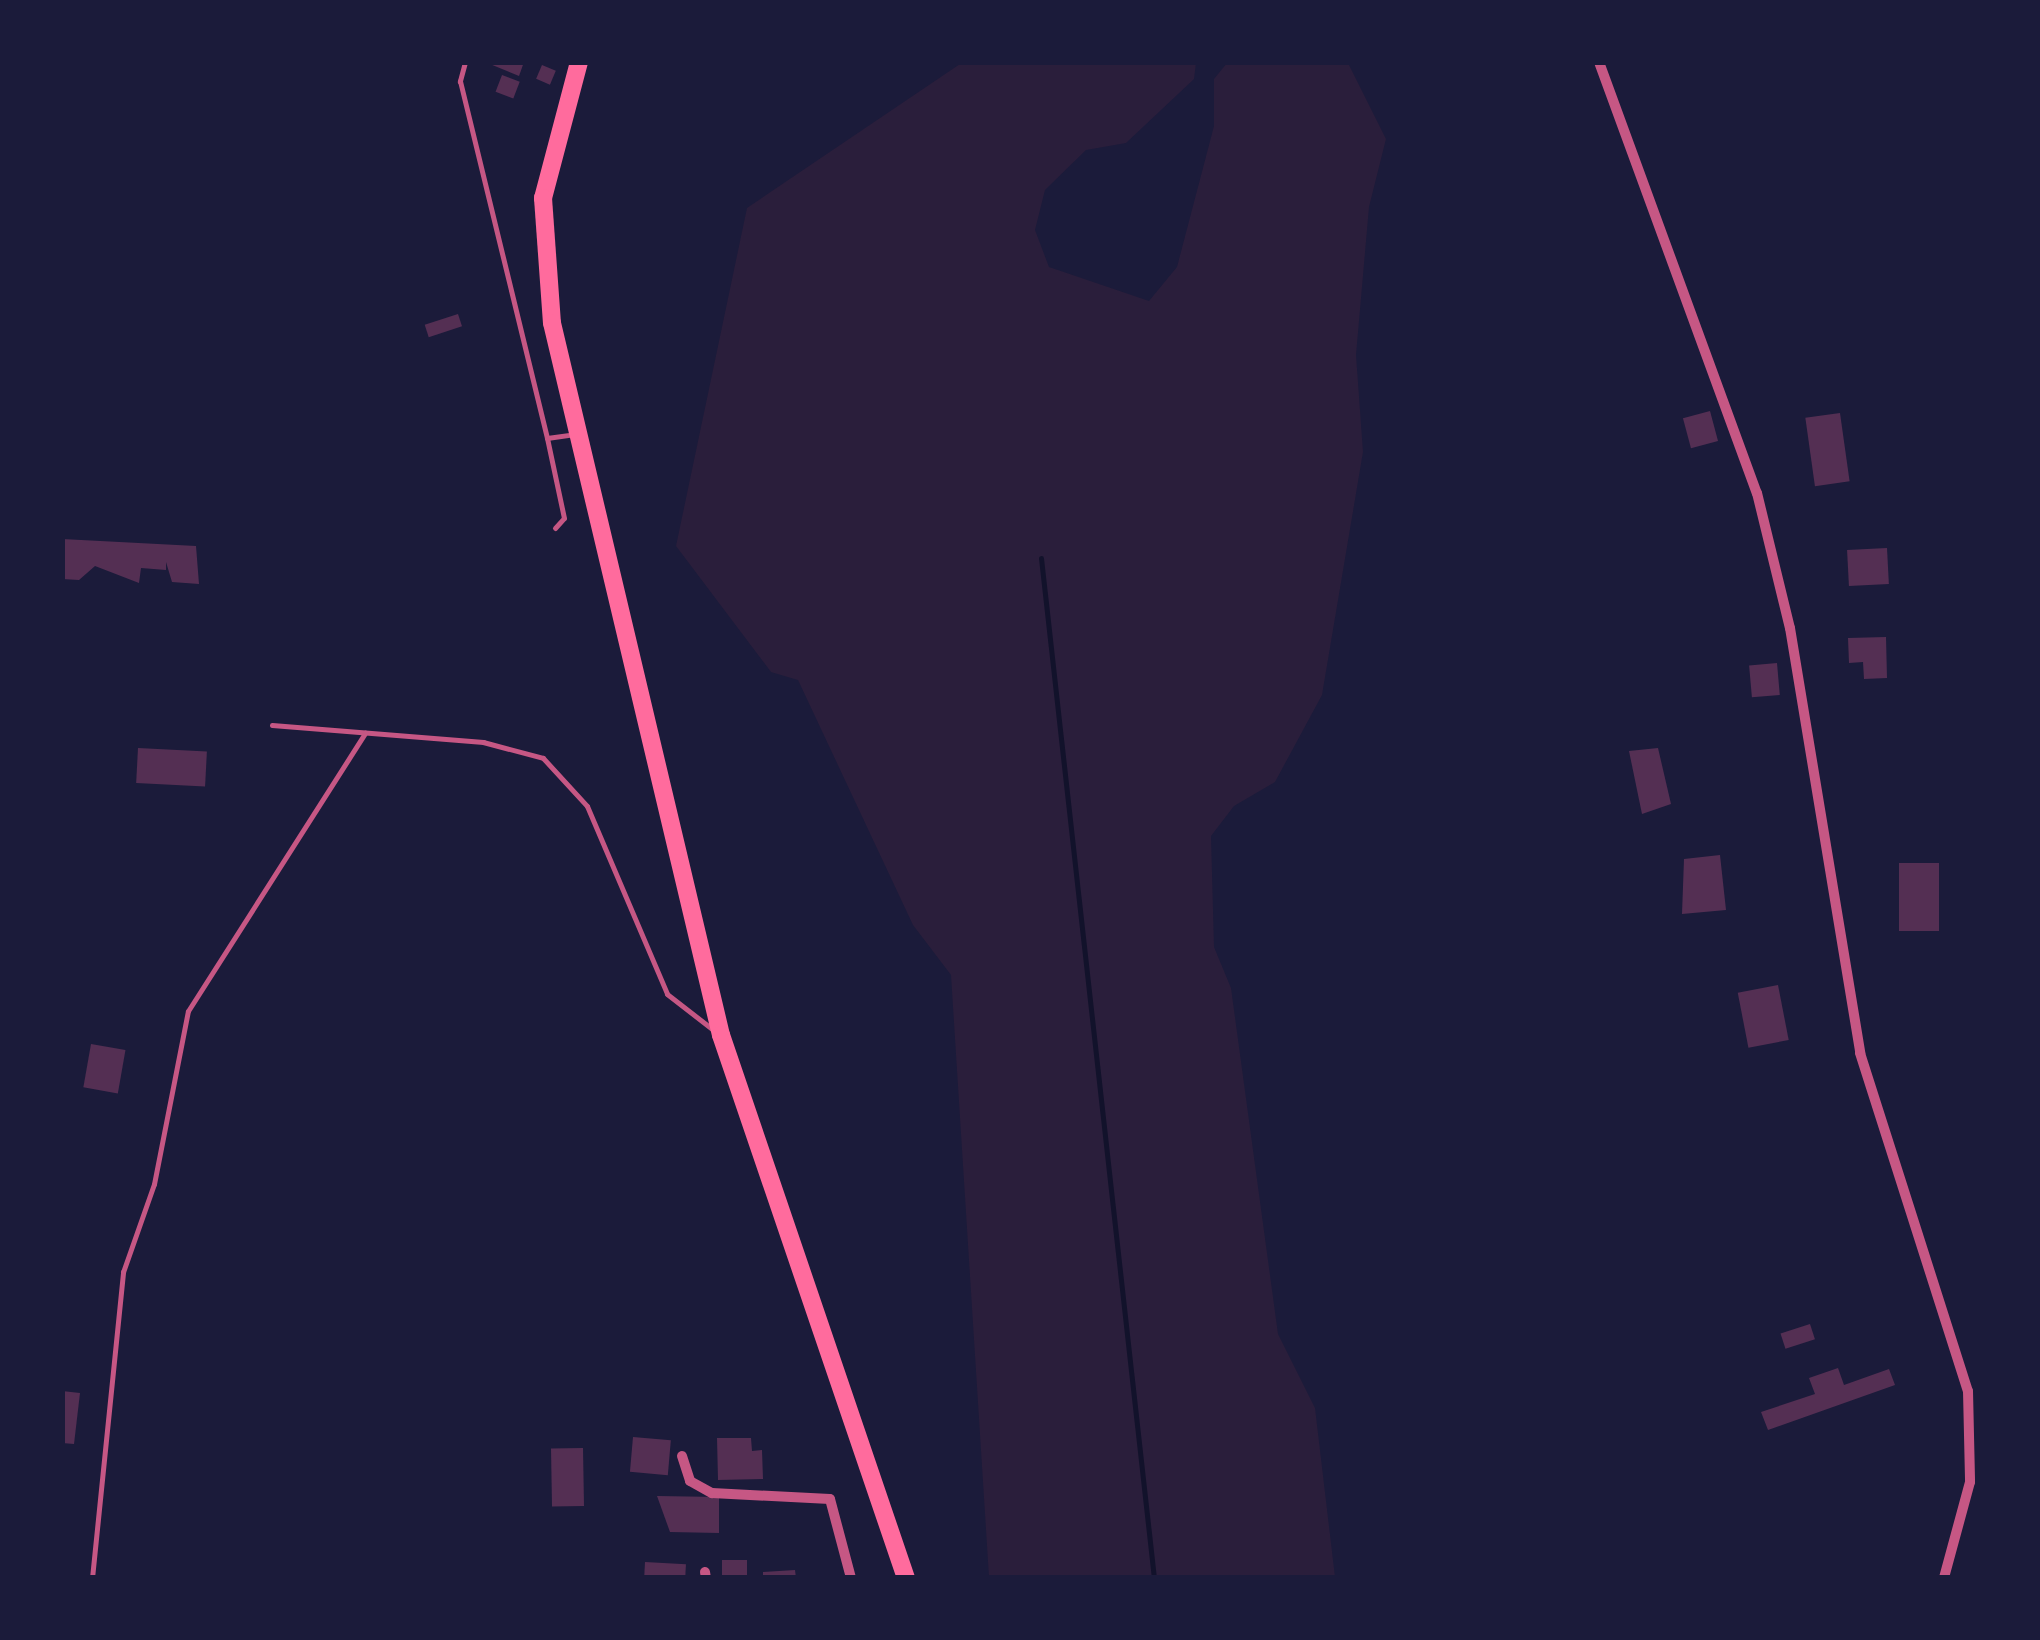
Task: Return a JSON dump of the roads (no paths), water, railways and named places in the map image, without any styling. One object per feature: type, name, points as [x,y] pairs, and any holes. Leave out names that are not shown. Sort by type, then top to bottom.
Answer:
[{"type":"main road","points":[[580,62],[553,136],[542,217],[549,302],[720,1034],[906,1578]]},
{"type":"street","points":[[1599,62],[1758,494],[1790,628],[1860,1053],[1968,1391],[1970,1482],[1944,1578]]},
{"type":"street","points":[[682,1456],[690,1481],[712,1493],[830,1499],[850,1578]]},
{"type":"lane","points":[[465,62],[460,82],[564,518],[555,528]]},
{"type":"lane","points":[[547,438],[578,434]]},
{"type":"lane","points":[[272,725],[502,745],[560,770],[587,806],[667,994],[720,1034]]},
{"type":"lane","points":[[92,1578],[122,1272],[154,1184],[188,1012],[365,732]]},
{"type":"waterway","points":[[1041,558],[1154,1578]]}]
